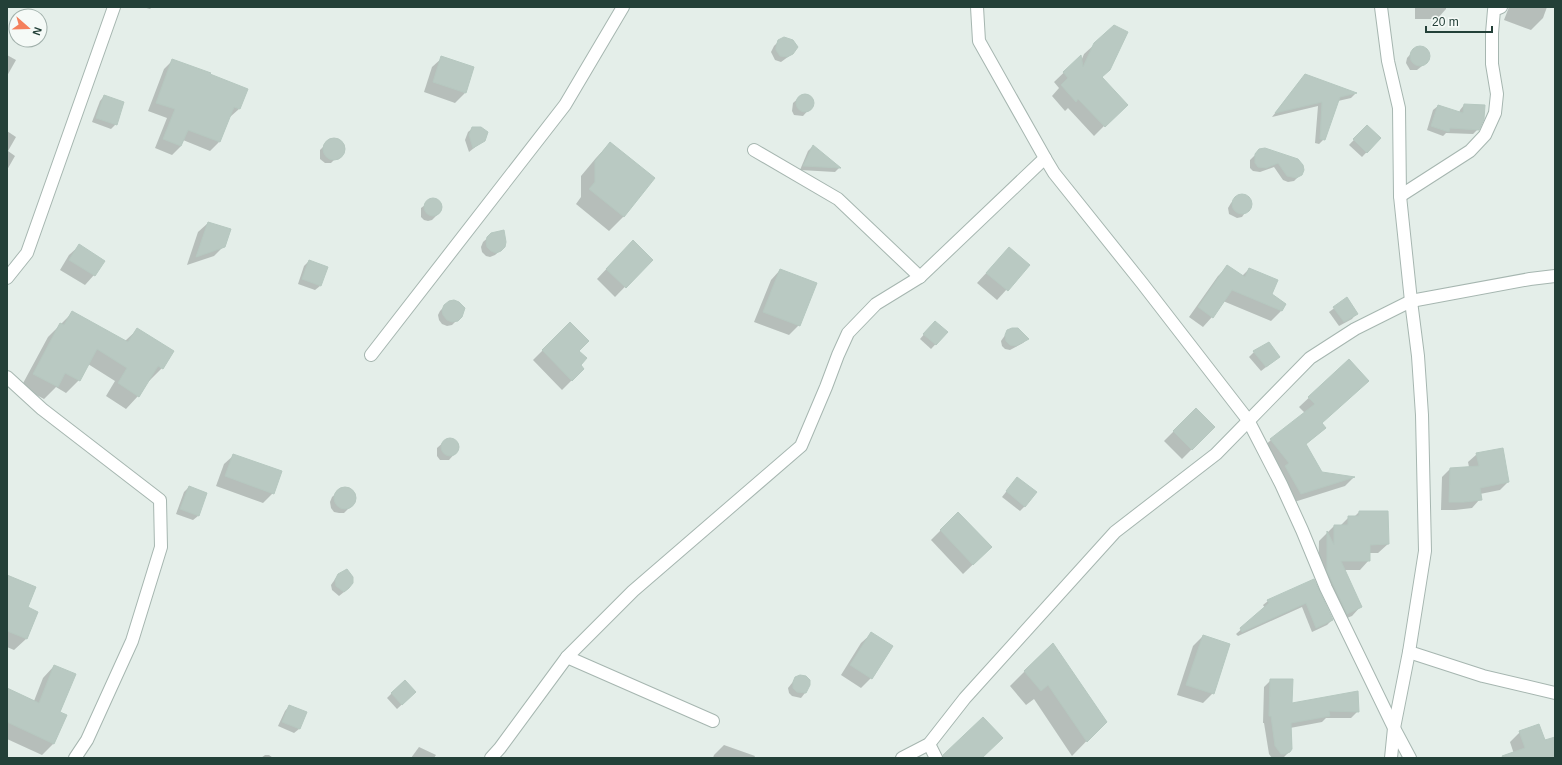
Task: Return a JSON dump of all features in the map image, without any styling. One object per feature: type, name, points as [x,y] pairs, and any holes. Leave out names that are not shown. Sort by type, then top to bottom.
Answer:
[{"type":"street","points":[[7,278],[27,253],[114,7]]},
{"type":"street","points":[[371,355],[565,105],[622,7]]},
{"type":"street","points":[[977,7],[979,41],[1054,173],[1142,283],[1248,420],[1281,484],[1326,588],[1410,758]]},
{"type":"street","points":[[1381,7],[1388,61],[1399,108],[1400,196],[1418,356],[1422,415],[1424,551],[1409,652],[1394,728],[1391,758]]},
{"type":"street","points":[[1400,196],[1470,151],[1485,135],[1495,113],[1497,94],[1492,64],[1492,33],[1494,10],[1501,7]]},
{"type":"street","points":[[754,150],[838,199],[920,277]]},
{"type":"street","points":[[491,758],[567,657],[633,591],[801,446],[848,334],[876,304],[920,277],[1045,158]]},
{"type":"street","points":[[902,758],[929,744],[965,698],[1115,532],[1216,454],[1310,358],[1355,328],[1411,301],[1530,279],[1555,276]]},
{"type":"street","points":[[7,377],[42,409],[160,500],[161,547],[132,641],[87,740],[75,758]]},
{"type":"street","points":[[1409,652],[1483,676],[1555,693]]},
{"type":"street","points":[[567,657],[713,721]]},
{"type":"street","points":[[929,744],[936,758]]},
{"type":"building","points":[[1114,25],[1128,32],[1110,70],[1102,77],[1128,105],[1105,127],[1078,99],[1076,102],[1061,85],[1068,78],[1063,72],[1081,55],[1083,67],[1094,43]]},
{"type":"building","points":[[784,37],[793,40],[798,47],[793,54],[787,57],[780,56],[776,50],[778,40]]},
{"type":"building","points":[[1420,46],[1427,49],[1430,56],[1427,63],[1420,66],[1413,63],[1410,56],[1413,49]]},
{"type":"building","points":[[441,56],[474,67],[466,93],[433,82]]},
{"type":"building","points":[[172,59],[211,73],[210,74],[248,89],[240,109],[234,107],[220,142],[188,130],[181,146],[163,139],[175,109],[156,103]]},
{"type":"building","points":[[1305,74],[1357,93],[1340,97],[1325,140],[1320,139],[1322,102],[1275,113]]},
{"type":"building","points":[[801,94],[809,94],[814,99],[812,110],[809,112],[801,112],[796,107],[796,99]]},
{"type":"building","points":[[104,95],[124,102],[117,125],[96,118]]},
{"type":"building","points":[[1464,104],[1485,105],[1484,119],[1479,130],[1450,128],[1449,132],[1431,126],[1438,105],[1463,113]]},
{"type":"building","points":[[1367,125],[1381,138],[1367,153],[1353,139]]},
{"type":"building","points":[[472,127],[481,127],[488,132],[485,141],[473,148],[469,135]]},
{"type":"building","points":[[334,138],[338,139],[344,145],[344,153],[338,159],[334,160],[330,159],[324,153],[323,149],[324,145],[330,139]]},
{"type":"building","points":[[610,142],[655,178],[624,217],[589,189],[595,182],[595,161]]},
{"type":"building","points":[[813,145],[841,168],[803,166]]},
{"type":"building","points":[[1265,148],[1298,159],[1303,165],[1304,170],[1302,175],[1296,178],[1287,176],[1278,163],[1266,168],[1258,167],[1255,163],[1255,154],[1259,149]]},
{"type":"building","points":[[1242,194],[1249,197],[1252,204],[1249,211],[1242,214],[1235,211],[1232,204],[1235,197]]},
{"type":"building","points":[[433,198],[440,200],[442,207],[440,214],[433,216],[426,214],[424,207],[426,200]]},
{"type":"building","points":[[208,222],[231,229],[225,247],[196,257]]},
{"type":"building","points":[[504,230],[506,242],[505,247],[496,253],[491,251],[487,247],[487,237],[491,233]]},
{"type":"building","points":[[633,240],[653,260],[626,288],[606,269]]},
{"type":"building","points":[[79,244],[105,261],[95,276],[69,260]]},
{"type":"building","points":[[1009,247],[1030,265],[1008,291],[986,273]]},
{"type":"building","points":[[309,260],[328,267],[321,286],[302,279]]},
{"type":"building","points":[[1227,265],[1245,277],[1249,268],[1278,280],[1272,294],[1286,304],[1282,311],[1232,290],[1213,318],[1198,307]]},
{"type":"building","points":[[780,269],[817,283],[800,326],[763,312]]},
{"type":"building","points":[[1347,297],[1358,314],[1344,322],[1333,307]]},
{"type":"building","points":[[454,300],[459,302],[465,308],[462,317],[458,321],[452,322],[447,320],[443,315],[442,310],[444,305],[449,301]]},
{"type":"building","points":[[72,311],[128,342],[137,328],[174,351],[163,369],[158,366],[139,397],[118,383],[127,368],[97,349],[80,381],[65,373],[58,387],[33,374],[60,323],[64,325]]},
{"type":"building","points":[[935,321],[948,332],[936,345],[923,334]]},
{"type":"building","points":[[570,322],[589,341],[579,351],[587,358],[581,365],[584,369],[572,381],[542,350]]},
{"type":"building","points":[[1018,328],[1029,339],[1016,346],[1010,345],[1006,341],[1005,335],[1007,330]]},
{"type":"building","points":[[1269,342],[1280,357],[1266,367],[1253,351]]},
{"type":"building","points":[[1349,359],[1369,381],[1322,423],[1326,428],[1306,444],[1322,472],[1355,477],[1301,494],[1285,466],[1289,463],[1270,439],[1315,404],[1308,397]]},
{"type":"building","points":[[1196,408],[1215,427],[1192,450],[1173,431]]},
{"type":"building","points":[[446,438],[454,438],[459,443],[457,454],[454,456],[446,456],[441,451],[441,443]]},
{"type":"building","points":[[1503,448],[1509,482],[1480,488],[1482,500],[1449,502],[1450,468],[1479,466],[1476,453]]},
{"type":"building","points":[[233,454],[282,471],[274,494],[225,476]]},
{"type":"building","points":[[1017,477],[1037,492],[1025,507],[1006,491]]},
{"type":"building","points":[[189,486],[207,493],[199,516],[180,509]]},
{"type":"building","points":[[345,487],[353,490],[356,498],[353,506],[345,509],[337,506],[334,498],[337,490]]},
{"type":"building","points":[[1359,511],[1388,511],[1389,544],[1370,545],[1370,561],[1341,561],[1362,607],[1347,614],[1327,571],[1327,531],[1334,545],[1334,525],[1348,525],[1348,516],[1359,516]]},
{"type":"building","points":[[958,512],[992,547],[973,565],[940,530]]},
{"type":"building","points":[[347,569],[353,577],[353,583],[344,592],[336,586],[335,580],[338,574]]},
{"type":"building","points":[[7,575],[36,587],[28,607],[38,612],[27,639],[7,631]]},
{"type":"building","points":[[1314,579],[1333,620],[1316,628],[1306,603],[1242,632],[1240,628],[1269,603],[1267,600]]},
{"type":"building","points":[[871,632],[893,646],[872,679],[850,665]]},
{"type":"building","points":[[1203,635],[1230,644],[1214,694],[1186,685]]},
{"type":"building","points":[[1053,643],[1107,722],[1087,742],[1048,685],[1041,691],[1024,671]]},
{"type":"building","points":[[54,665],[76,674],[60,712],[67,715],[54,744],[7,722],[7,688],[39,703]]},
{"type":"building","points":[[800,675],[806,676],[810,680],[810,685],[806,693],[797,692],[793,688],[795,677]]},
{"type":"building","points":[[1270,679],[1293,679],[1292,703],[1358,691],[1359,712],[1329,711],[1330,716],[1291,723],[1292,749],[1290,752],[1281,754],[1275,746],[1271,716],[1269,716]]},
{"type":"building","points":[[405,680],[416,692],[402,705],[391,693]]},
{"type":"building","points":[[289,705],[307,712],[300,729],[282,722]]},
{"type":"building","points":[[983,717],[1003,738],[982,758],[943,758],[943,755]]},
{"type":"building","points":[[1539,724],[1545,740],[1555,737],[1555,758],[1503,758],[1502,756],[1525,748],[1519,731]]}]
